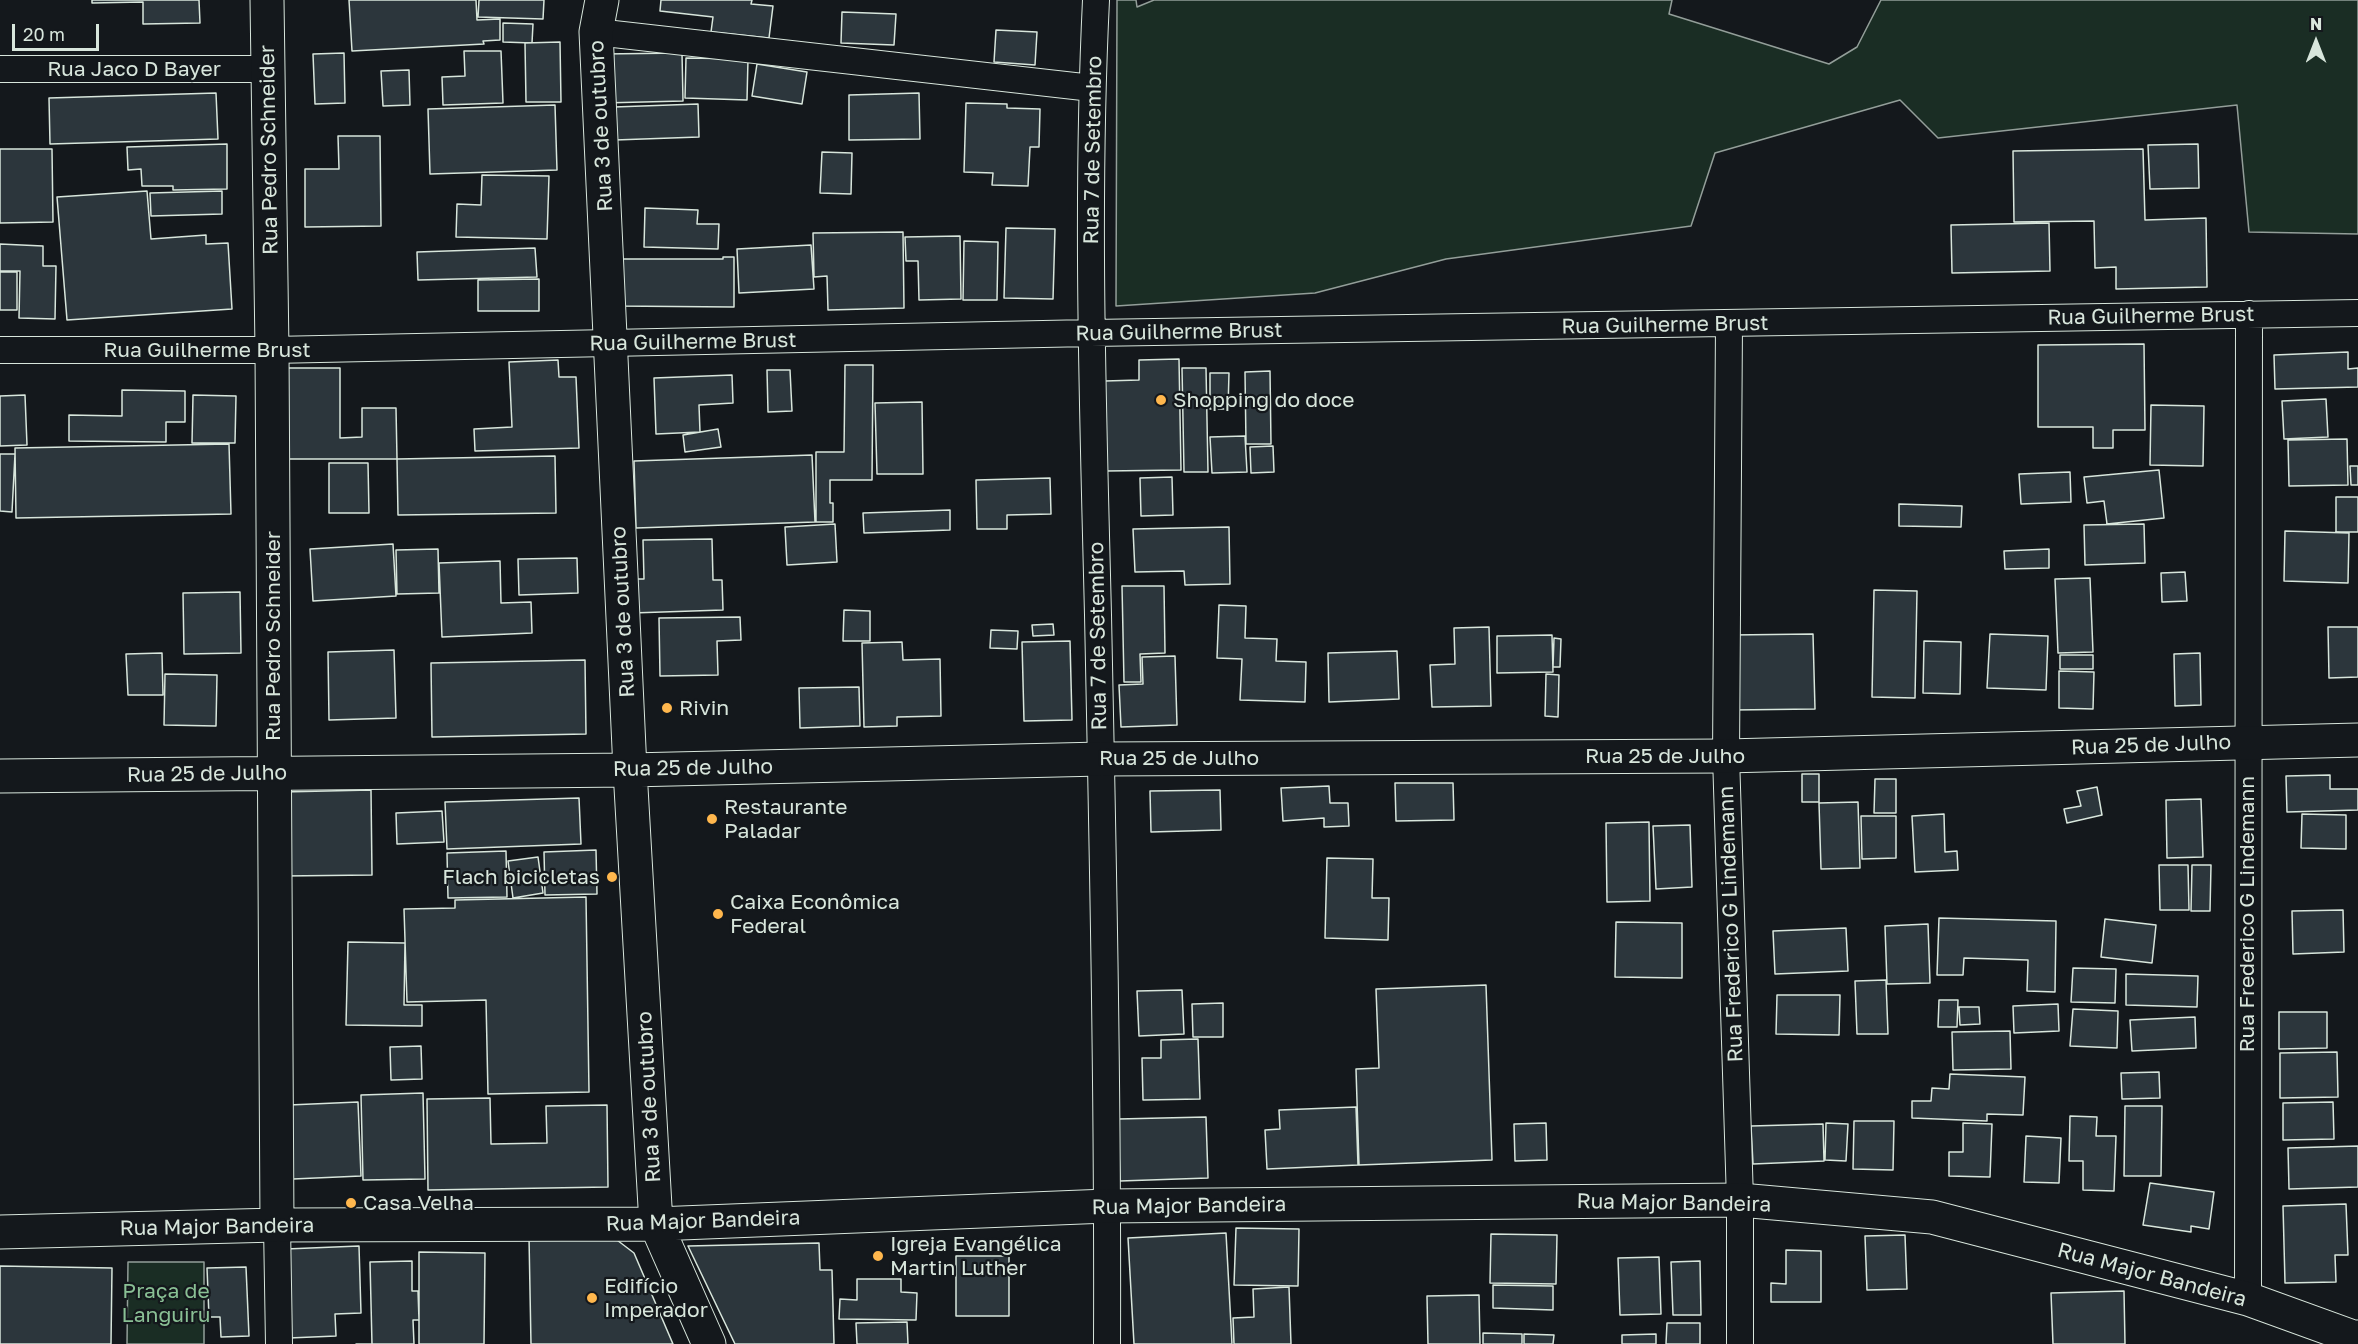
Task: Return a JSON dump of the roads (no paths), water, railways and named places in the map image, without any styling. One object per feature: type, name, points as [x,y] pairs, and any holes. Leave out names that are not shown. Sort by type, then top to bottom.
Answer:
[{"type":"main road","name":"Rua Pedro Schneider","points":[[267,0],[272,350],[277,1225]]},
{"type":"main road","name":"Rua 3 de outubro","points":[[602,0],[596,32],[630,770],[656,1224]]},
{"type":"main road","name":"Rua 25 de Julho","points":[[0,776],[630,770],[1101,759],[1726,756],[2358,740]]},
{"type":"main road","name":"Rua Major Bandeira","points":[[0,1232],[277,1225],[656,1224],[1107,1206],[1740,1200],[1932,1217],[2248,1299],[2356,1338]]},
{"type":"main road","points":[[656,1224],[709,1344]]},
{"type":"street","name":"Rua 7 de Setembro","points":[[1096,0],[1092,88],[1091,333],[1101,759],[1107,1344]]},
{"type":"street","points":[[596,32],[1092,88]]},
{"type":"street","name":"Rua Jaco D Bayer","points":[[0,69],[268,69]]},
{"type":"street","name":"Rua Guilherme Brust","points":[[0,350],[272,350],[1091,333],[1729,325],[2358,313]]},
{"type":"street","name":"Rua Frederico G Lindemann","points":[[2248,1299],[2249,314]]},
{"type":"street","name":"Rua Frederico G Lindemann","points":[[1729,325],[1726,756],[1740,1200],[1740,1344]]},
{"type":"street","name":"Rua Pedro Schneider","points":[[277,1225],[279,1344]]},
{"type":"place","name":"Shopping do doce","points":[[1161,400]]},
{"type":"place","name":"Rivin","points":[[667,708]]},
{"type":"place","name":"Restaurante Paladar","points":[[712,819]]},
{"type":"place","name":"Flach bicicletas","points":[[612,877]]},
{"type":"place","name":"Caixa Econômica Federal","points":[[718,914]]},
{"type":"place","name":"Casa Velha","points":[[351,1203]]},
{"type":"place","name":"Igreja Evangélica Martin Luther","points":[[878,1256]]},
{"type":"place","name":"Edifício Imperador","points":[[592,1298]]},
{"type":"park label","name":"Praça de Languiru","points":[[166,1303]]}]
